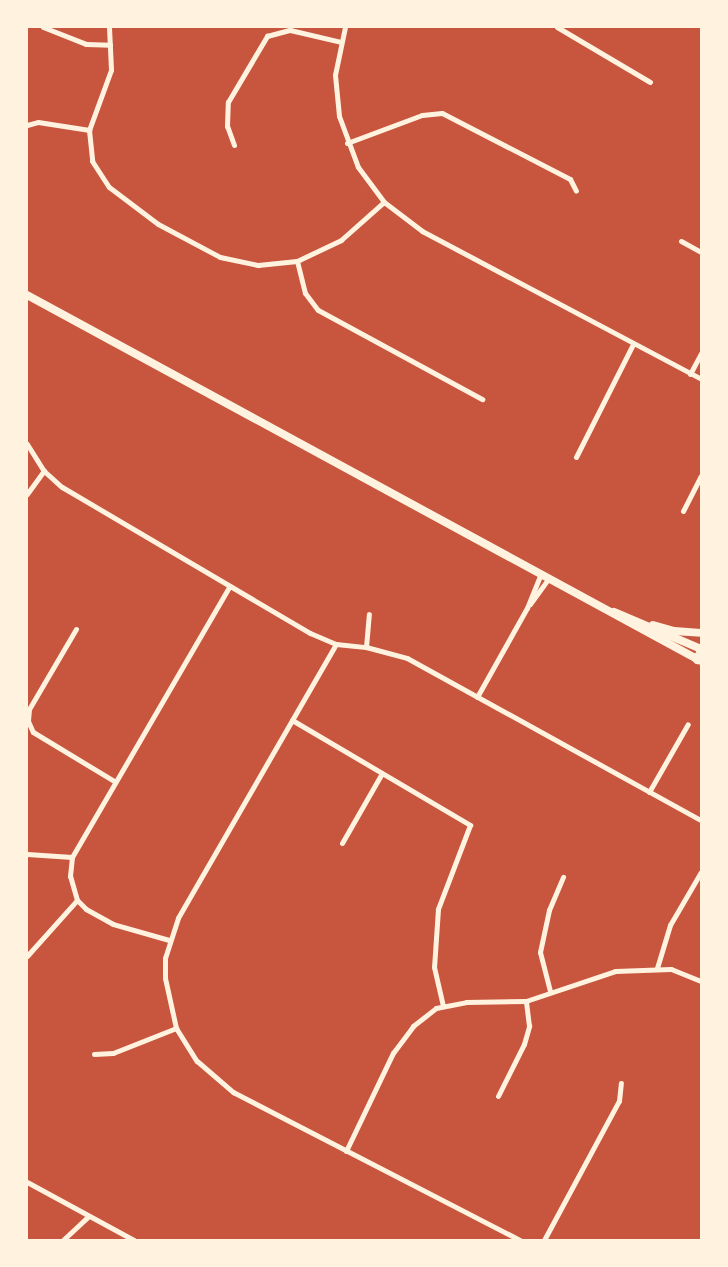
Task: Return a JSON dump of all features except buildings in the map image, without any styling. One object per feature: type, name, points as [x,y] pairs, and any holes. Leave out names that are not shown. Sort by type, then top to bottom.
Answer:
[{"type":"main road","points":[[27,295],[601,608],[700,655]]},
{"type":"main road","points":[[601,608],[674,631],[701,633]]},
{"type":"main road","points":[[629,618],[700,655]]},
{"type":"street","points":[[43,27],[86,44],[111,45]]},
{"type":"street","points":[[109,27],[111,70],[89,130],[90,152],[98,174],[109,187],[158,224],[220,257],[258,265],[297,261],[341,240],[384,202]]},
{"type":"street","points":[[345,27],[341,42],[336,90],[347,143],[365,178],[384,202],[422,231],[701,379]]},
{"type":"street","points":[[557,27],[650,82]]},
{"type":"street","points":[[234,145],[227,126],[228,102],[267,36],[290,30],[341,42]]},
{"type":"street","points":[[347,143],[422,115],[442,113],[570,179],[576,191]]},
{"type":"street","points":[[27,125],[38,122],[89,130]]},
{"type":"street","points":[[681,241],[701,252]]},
{"type":"street","points":[[297,261],[305,293],[318,310],[482,399]]},
{"type":"street","points":[[576,457],[633,344]]},
{"type":"street","points":[[690,374],[701,353]]},
{"type":"street","points":[[27,444],[44,471],[62,487],[310,633],[336,644],[366,647],[407,658],[701,820]]},
{"type":"street","points":[[27,494],[44,471]]},
{"type":"street","points":[[683,511],[701,476]]},
{"type":"street","points":[[477,698],[545,576]]},
{"type":"street","points":[[170,940],[113,924],[77,900],[70,876],[72,857],[229,586]]},
{"type":"street","points":[[366,647],[369,614]]},
{"type":"street","points":[[76,629],[29,709],[28,721],[33,732],[114,781]]},
{"type":"street","points":[[336,644],[187,900],[170,940],[165,978],[176,1028],[213,1078],[346,1151],[520,1240]]},
{"type":"street","points":[[292,720],[381,775],[470,825],[438,909],[434,967],[443,1005]]},
{"type":"street","points":[[649,792],[688,724]]},
{"type":"street","points":[[342,843],[381,775]]},
{"type":"street","points":[[27,854],[72,857]]},
{"type":"street","points":[[657,968],[670,925],[701,872]]},
{"type":"street","points":[[550,991],[540,952],[549,910],[563,877]]},
{"type":"street","points":[[27,956],[77,900]]},
{"type":"street","points":[[346,1151],[393,1053],[413,1026],[443,1005],[526,1001],[550,991],[615,971],[671,969],[701,981]]},
{"type":"street","points":[[498,1096],[524,1044],[529,1026],[526,1001]]},
{"type":"street","points":[[94,1054],[113,1053],[176,1028]]},
{"type":"street","points":[[544,1240],[619,1101],[621,1083]]},
{"type":"street","points":[[27,1182],[134,1240]]},
{"type":"street","points":[[63,1240],[89,1216]]}]
